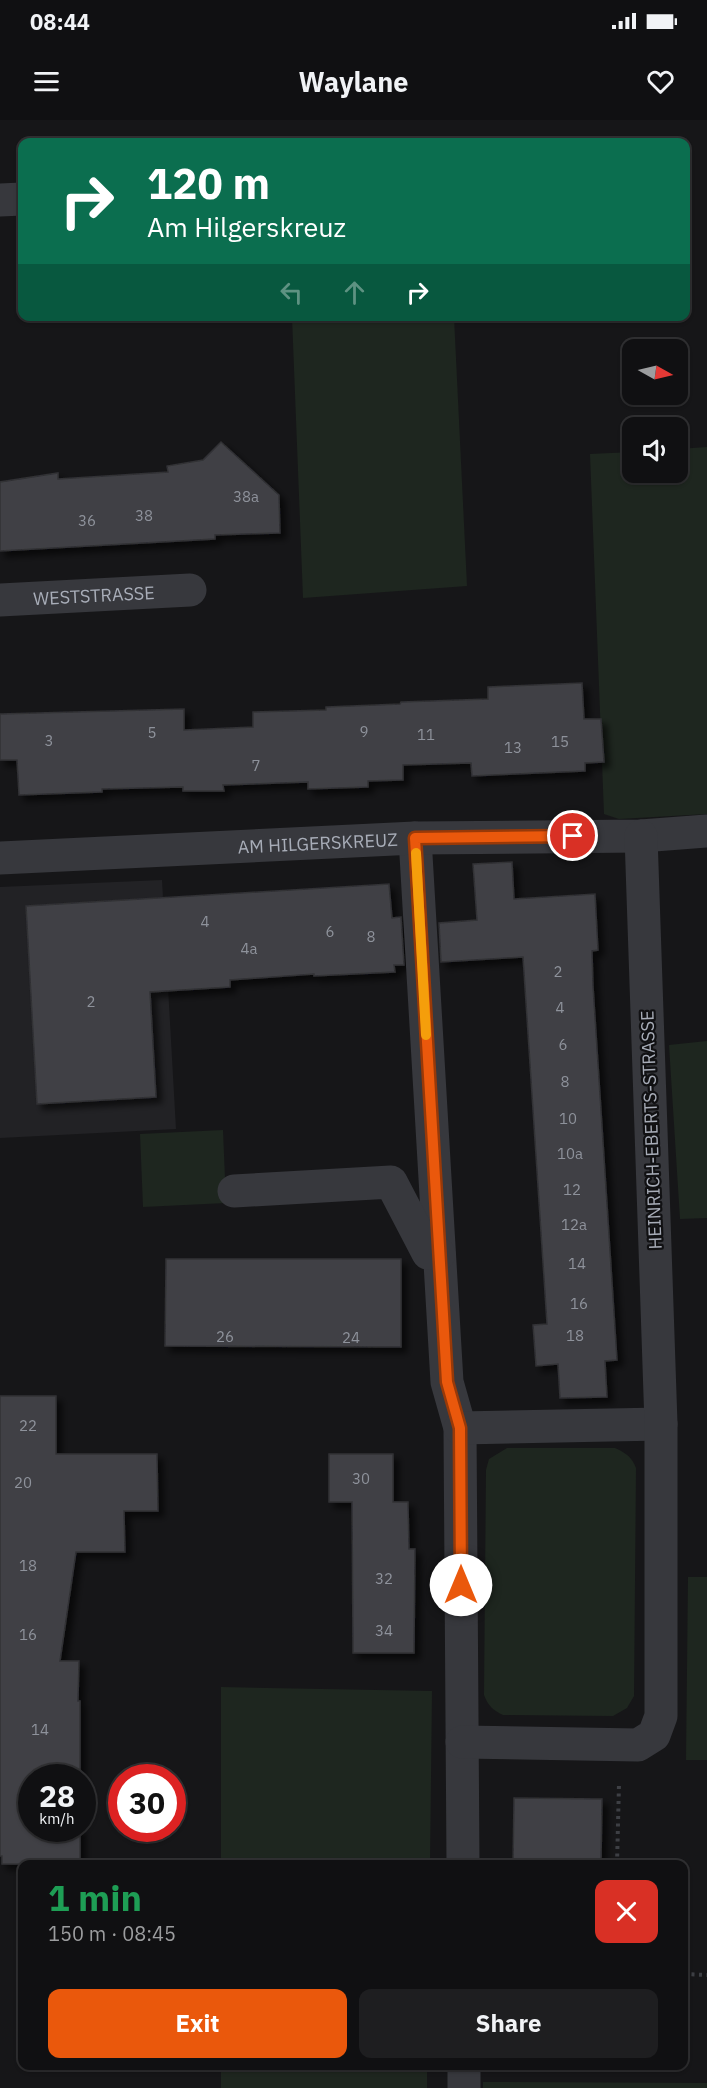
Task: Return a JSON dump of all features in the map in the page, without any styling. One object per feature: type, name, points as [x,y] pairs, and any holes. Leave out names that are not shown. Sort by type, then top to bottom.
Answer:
[{"type":"street","points":[[0,200],[18,199]]},
{"type":"street","name":"WESTSTRASSE","points":[[0,600],[190,590]]},
{"type":"street","name":"AM HILGERSKREUZ","points":[[0,858],[415,838],[641,836],[707,831]]},
{"type":"street","name":"HEINRICH-EBERTS-STRASSE","points":[[462,1742],[638,1745],[654,1735],[661,1716],[661,1424],[641,836]]},
{"type":"street","points":[[415,838],[447,1382],[460,1428],[463,1860]]},
{"type":"street","points":[[234,1191],[391,1182],[428,1253],[439,1254]]},
{"type":"street","points":[[460,1428],[661,1424]]},
{"type":"street","points":[[464,2070],[464,2088]]},
{"type":"path","points":[[617,1860],[620,1744]]},
{"type":"path","points":[[688,1974],[707,1975]]},
{"type":"shaded area","points":[[292,321],[454,321],[467,586],[303,598]]},
{"type":"shaded area","points":[[707,447],[707,814],[619,819],[604,814],[590,454],[622,453],[622,483],[688,483],[688,448]]},
{"type":"shaded area","points":[[162,880],[176,1129],[0,1138],[0,887]]},
{"type":"shaded area","points":[[707,1041],[707,1218],[680,1219],[669,1045]]},
{"type":"shaded area","points":[[223,1130],[226,1203],[143,1207],[140,1134]]},
{"type":"shaded area","points":[[507,1448],[615,1448],[628,1456],[636,1468],[634,1696],[627,1708],[613,1716],[503,1715],[491,1707],[484,1695],[486,1470],[489,1459]]},
{"type":"shaded area","points":[[688,1577],[707,1577],[707,1760],[686,1760]]},
{"type":"shaded area","points":[[221,1687],[432,1691],[430,1860],[221,1860]]},
{"type":"shaded area","points":[[221,2070],[427,2070],[427,2088],[221,2088]]},
{"type":"shaded area","points":[[483,2082],[707,2083],[707,2088],[483,2088]]},
{"type":"building","points":[[221,442],[279,495],[280,533],[215,535],[215,539],[0,551],[0,482],[58,473],[58,479],[168,472],[167,466],[203,460]]},
{"type":"building","points":[[582,683],[584,719],[601,719],[604,762],[585,763],[585,771],[472,776],[471,763],[403,765],[403,780],[368,781],[368,787],[308,789],[308,782],[223,785],[224,791],[183,791],[183,787],[102,789],[102,792],[19,795],[17,760],[0,760],[0,714],[184,709],[184,730],[253,727],[253,712],[326,710],[326,707],[488,699],[488,687]]},
{"type":"building","points":[[512,862],[514,899],[595,894],[598,950],[592,951],[593,986],[617,1360],[605,1361],[607,1397],[560,1398],[558,1364],[536,1366],[533,1325],[547,1324],[523,957],[441,962],[439,923],[477,920],[473,864]]},
{"type":"building","points":[[389,884],[392,918],[401,917],[404,965],[394,965],[395,972],[314,976],[314,974],[230,980],[230,987],[150,992],[156,1097],[37,1104],[26,906]]},
{"type":"building","points":[[166,1259],[401,1259],[401,1347],[165,1346]]},
{"type":"building","points":[[0,1396],[56,1396],[56,1454],[157,1454],[158,1511],[124,1511],[125,1552],[76,1552],[60,1661],[79,1661],[80,1764],[18,1764],[18,1842],[80,1842],[80,1860],[18,1860],[18,1864],[2,1864],[2,1856],[0,1856]]},
{"type":"building","points":[[329,1454],[393,1454],[393,1502],[408,1502],[409,1549],[415,1549],[414,1653],[353,1653],[352,1502],[329,1502]]},
{"type":"building","points":[[514,1798],[602,1799],[601,1860],[513,1860]]},
{"type":"slow traffic","points":[[416,853],[426,1035]]},
{"type":"route","points":[[461,1585],[460,1428],[447,1382],[415,838],[573,836]]}]
